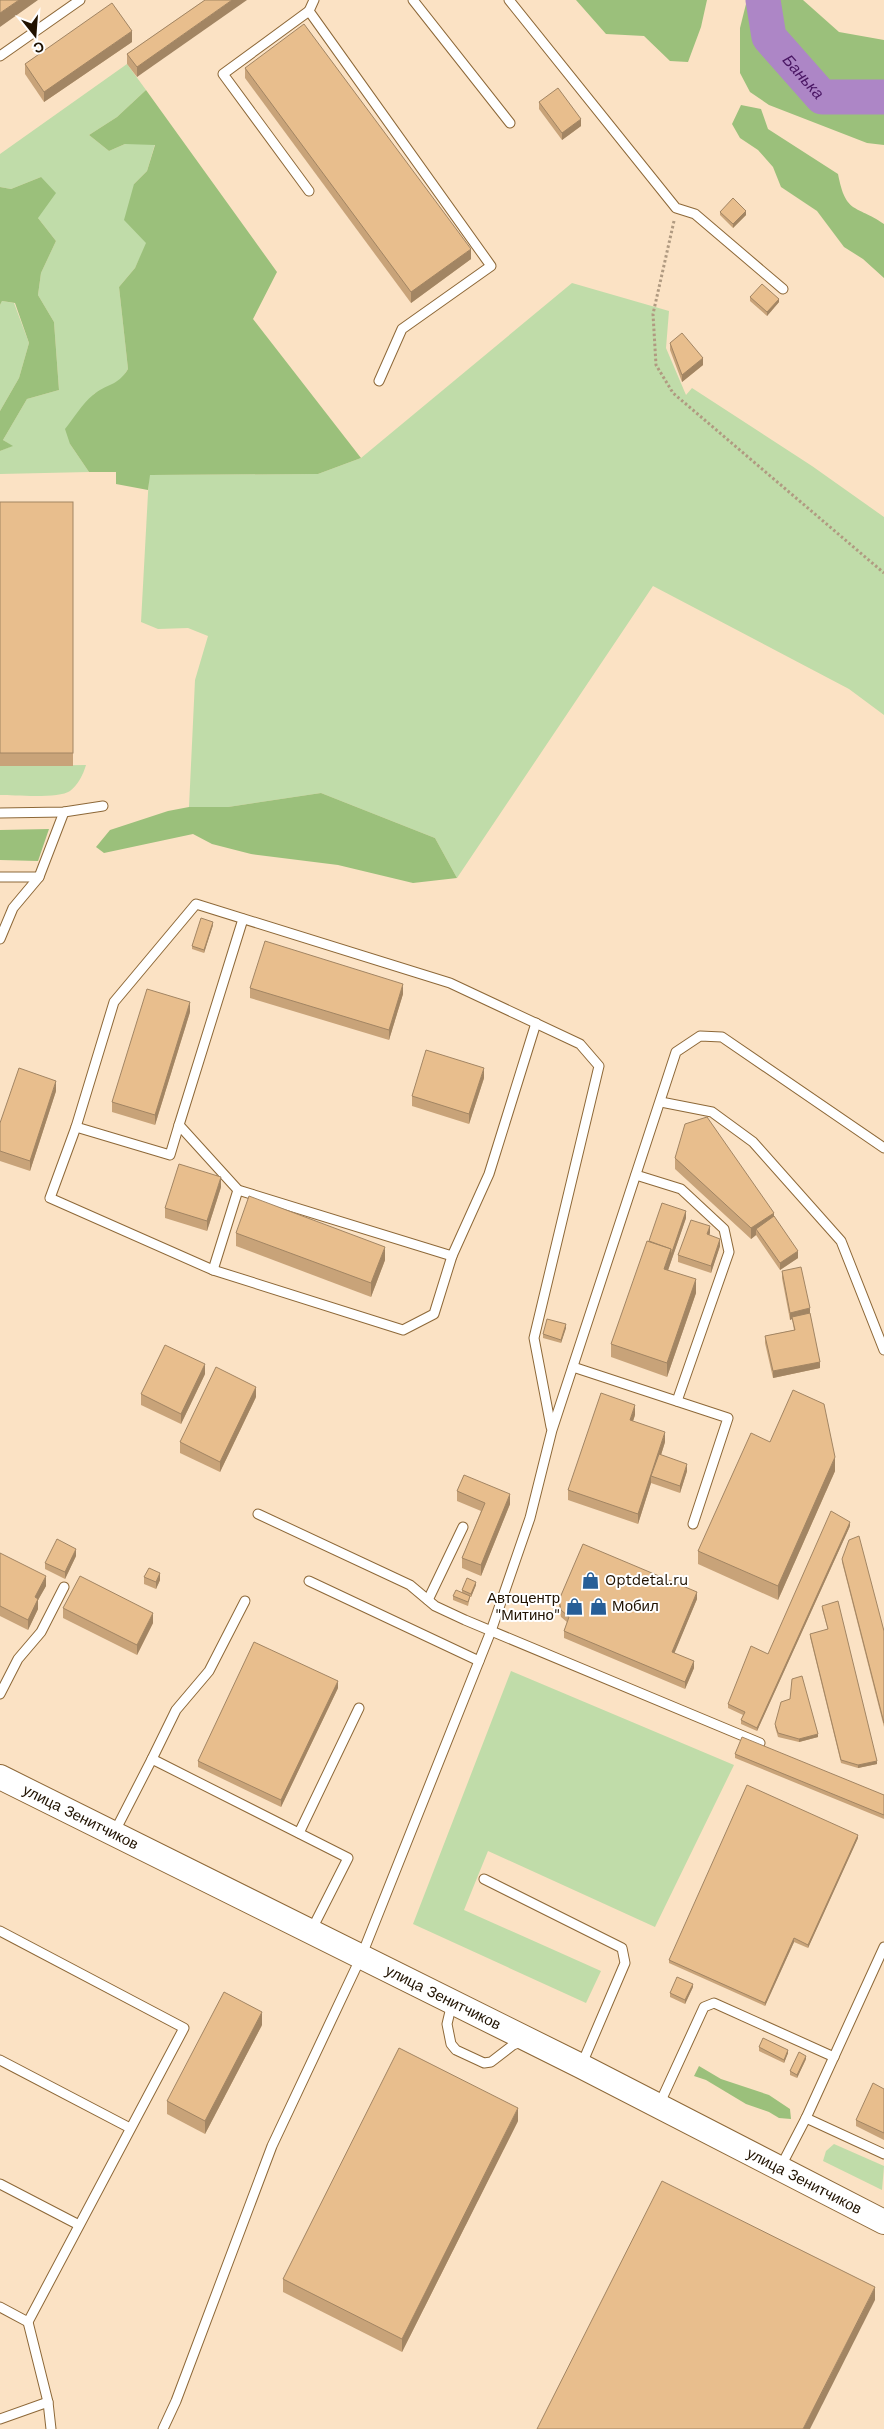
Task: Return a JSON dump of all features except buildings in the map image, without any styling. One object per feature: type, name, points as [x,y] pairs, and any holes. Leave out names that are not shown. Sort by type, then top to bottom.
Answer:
[{"type":"street","name":"улица Зенитчиков","points":[[0,1777],[310,1933],[581,2066],[884,2222]]},
{"type":"lane","points":[[0,56],[80,0]]},
{"type":"lane","points":[[309,191],[223,74],[309,11],[314,0]]},
{"type":"lane","points":[[413,0],[510,123]]},
{"type":"lane","points":[[510,0],[676,208],[695,214],[783,288]]},
{"type":"lane","points":[[309,11],[491,266],[402,329],[378,381]]},
{"type":"lane","points":[[0,813],[64,812],[103,806]]},
{"type":"lane","points":[[0,939],[13,908],[39,877],[64,812]]},
{"type":"lane","points":[[0,877],[39,877]]},
{"type":"lane","points":[[536,1023],[489,1174],[452,1256],[434,1314],[403,1330],[213,1270],[50,1198],[76,1126],[114,1002],[196,904],[450,983],[536,1023],[580,1044],[599,1066],[534,1338],[552,1430]]},
{"type":"lane","points":[[76,1126],[170,1155],[243,919]]},
{"type":"lane","points":[[163,2429],[176,2401],[272,2146],[361,1957],[491,1630],[530,1518],[552,1430],[572,1367],[676,1052],[700,1036],[722,1037],[884,1148]]},
{"type":"lane","points":[[661,1102],[712,1112],[753,1142],[840,1241],[884,1350]]},
{"type":"lane","points":[[179,1125],[238,1190],[452,1256]]},
{"type":"lane","points":[[636,1174],[680,1189],[724,1229],[729,1252],[677,1401]]},
{"type":"lane","points":[[213,1270],[238,1190]]},
{"type":"lane","points":[[572,1367],[728,1418],[693,1524]]},
{"type":"lane","points":[[258,1514],[410,1585],[435,1606],[760,1743]]},
{"type":"lane","points":[[428,1600],[463,1526]]},
{"type":"lane","points":[[309,1581],[479,1661]]},
{"type":"lane","points":[[0,1694],[18,1659],[41,1632],[64,1587]]},
{"type":"lane","points":[[113,1834],[176,1710],[209,1671],[244,1601]]},
{"type":"lane","points":[[299,1833],[359,1708]]},
{"type":"lane","points":[[152,1759],[348,1858],[310,1933]]},
{"type":"lane","points":[[484,1880],[622,1948],[625,1963],[581,2066]]},
{"type":"lane","points":[[0,1931],[184,2028],[28,2322],[48,2402],[51,2429]]},
{"type":"lane","points":[[780,2168],[806,2118],[884,1947]]},
{"type":"lane","points":[[452,2003],[447,2016],[451,2044],[456,2050],[479,2062],[491,2062],[513,2045],[529,2040]]},
{"type":"lane","points":[[659,2106],[704,2007],[714,2003],[834,2056]]},
{"type":"lane","points":[[0,2060],[130,2128]]},
{"type":"lane","points":[[806,2118],[884,2154]]},
{"type":"lane","points":[[0,2184],[79,2225]]},
{"type":"lane","points":[[0,2307],[28,2322]]},
{"type":"lane","points":[[0,2419],[48,2402]]},
{"type":"path","points":[[676,208],[653,314],[656,365],[672,392],[884,573]]},
{"type":"green space","points":[[576,0],[707,0],[701,27],[688,62],[670,61],[644,36],[606,34]]},
{"type":"green space","points":[[747,0],[803,0],[839,32],[884,40],[884,145],[867,143],[769,105],[750,92],[740,73],[740,28]]},
{"type":"green space","points":[[127,64],[146,90],[117,117],[89,135],[109,151],[125,144],[155,144],[147,171],[134,184],[147,243],[135,268],[119,287],[128,369],[120,381],[94,394],[70,444],[89,472],[0,474],[0,451],[12,446],[3,440],[27,399],[59,390],[54,322],[38,295],[41,273],[56,241],[38,218],[41,177],[11,189],[0,187],[0,154]]},
{"type":"green space","points":[[146,90],[277,272],[253,319],[361,458],[318,474],[150,475],[148,490],[116,484],[116,472],[89,472],[70,444],[65,429],[82,407],[98,391],[120,379],[128,369],[119,287],[135,268],[146,243],[124,220],[134,184],[147,171],[155,145],[125,144],[109,151],[89,135],[117,117]]},
{"type":"green space","points":[[741,105],[761,109],[768,129],[838,174],[848,203],[884,224],[884,278],[863,259],[844,247],[817,211],[781,187],[773,167],[758,150],[740,138],[732,124]]},
{"type":"green space","points":[[41,177],[56,193],[38,218],[56,241],[41,273],[38,295],[54,322],[59,390],[27,399],[3,440],[13,446],[0,451],[0,411],[19,378],[29,343],[15,303],[2,301],[0,305],[0,187],[11,189]]},
{"type":"green space","points":[[572,283],[669,311],[666,348],[686,395],[692,388],[812,466],[884,517],[884,715],[849,689],[653,586],[457,878],[435,838],[321,793],[228,807],[189,807],[195,680],[208,636],[188,628],[158,629],[141,622],[149,475],[318,474],[361,458]]},
{"type":"green space","points":[[2,301],[14,303],[29,343],[19,378],[0,411],[0,305]]},
{"type":"green space","points":[[86,765],[78,783],[70,791],[47,796],[0,795],[0,766]]},
{"type":"green space","points":[[321,793],[435,838],[457,878],[413,883],[338,865],[251,854],[212,844],[193,834],[104,853],[96,847],[110,830],[168,811],[189,807],[228,807]]},
{"type":"green space","points":[[49,829],[38,861],[0,860],[0,830]]},
{"type":"green space","points":[[511,1671],[734,1765],[655,1927],[488,1851],[464,1910],[601,1971],[586,2003],[413,1924]]},
{"type":"green space","points":[[699,2066],[721,2079],[769,2095],[790,2109],[791,2119],[779,2118],[769,2112],[746,2104],[706,2080],[694,2076]]},
{"type":"green space","points":[[834,2144],[884,2166],[882,2190],[823,2161],[826,2151]]},
{"type":"waterway","name":"Банька","points":[[763,0],[769,37],[822,97],[884,97]]},
{"type":"place","name":"Optdetal.ru","points":[[591,1580]]},
{"type":"place","name":"Мобил","points":[[598,1606]]},
{"type":"place","name":"Автоцентр \"Митино\"","points":[[574,1607]]}]
